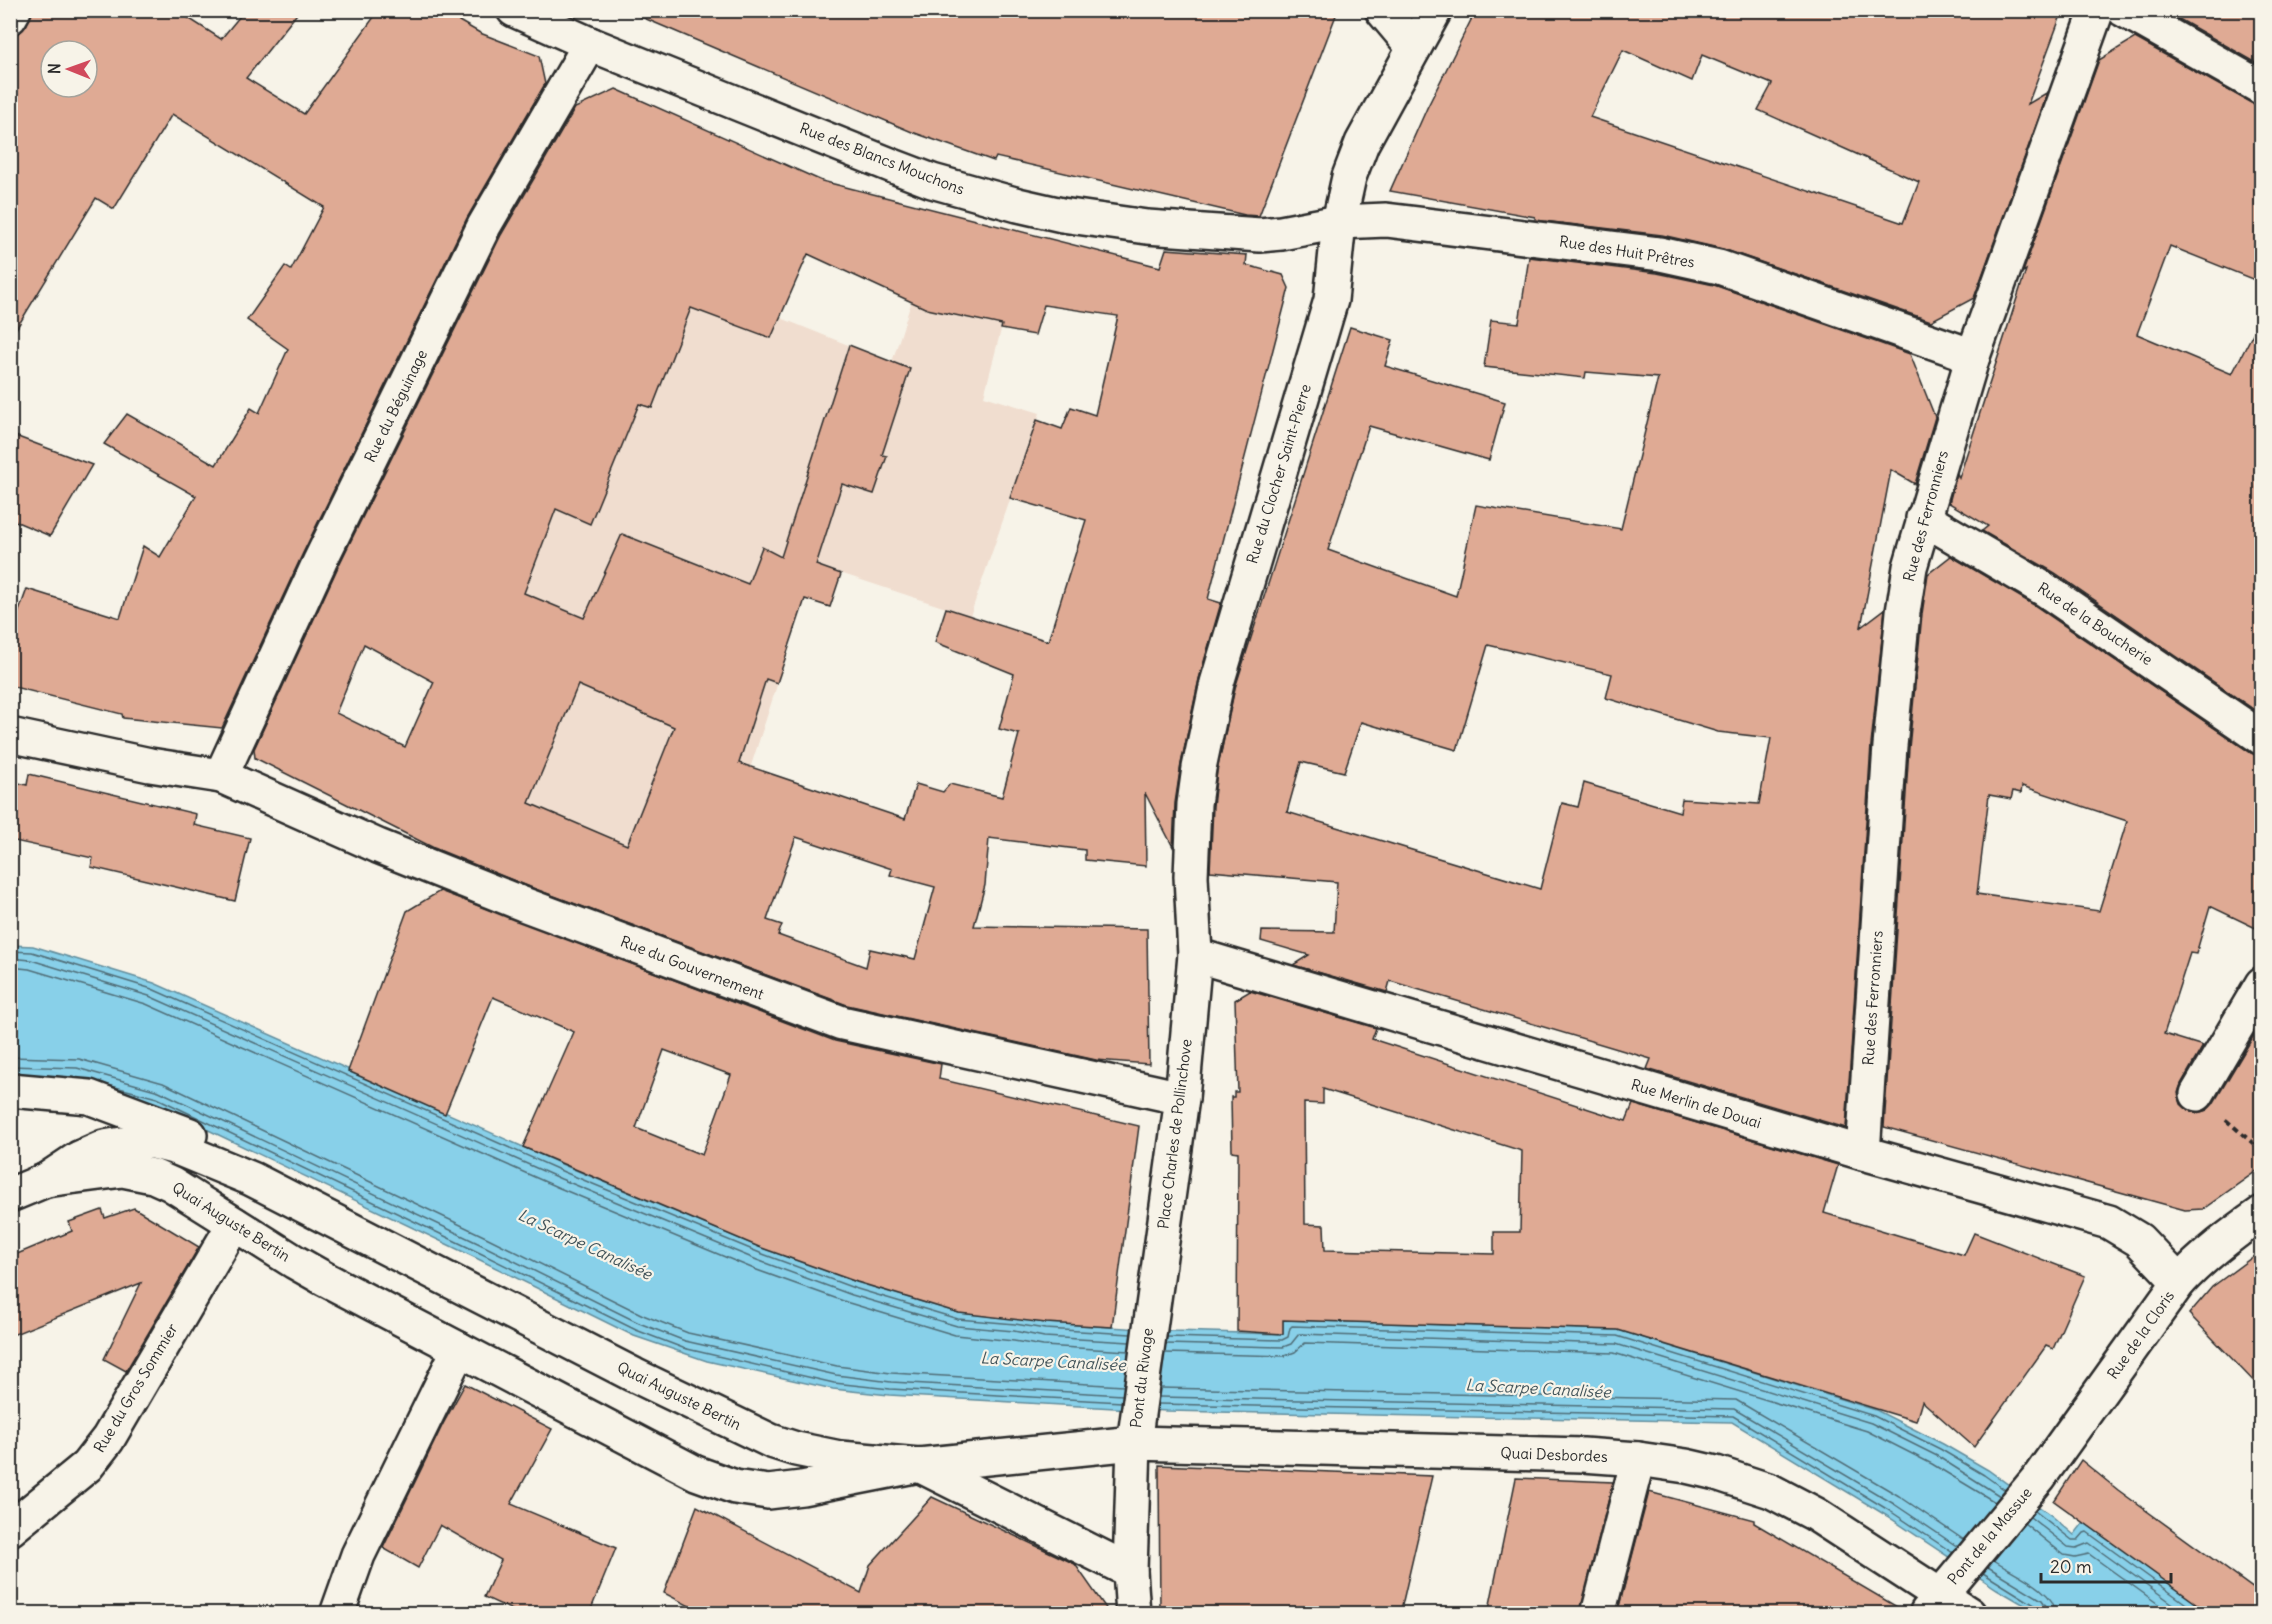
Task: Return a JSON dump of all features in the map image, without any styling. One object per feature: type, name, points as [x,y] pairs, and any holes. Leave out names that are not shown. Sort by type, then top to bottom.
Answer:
[{"type":"street","points":[[10,17],[14,10]]},
{"type":"street","name":"Rue des Blancs Mouchons","points":[[514,10],[590,44],[923,177],[1018,205],[1062,215],[1147,227],[1260,235],[1339,222]]},
{"type":"street","points":[[1382,10],[1414,48]]},
{"type":"street","name":"Rue du Clocher Saint-Pierre","points":[[1195,955],[1192,842],[1194,804],[1207,724],[1220,672],[1331,300],[1339,222],[1349,177],[1362,143],[1435,10]]},
{"type":"street","name":"Rue des Ferronniers","points":[[1863,1153],[1890,746],[1903,612],[1910,567],[1973,356],[2097,10]]},
{"type":"street","points":[[2124,10],[2262,88]]},
{"type":"street","name":"Rue du Béguinage","points":[[221,776],[320,561],[484,226],[590,44]]},
{"type":"street","name":"Rue des Huit Prêtres","points":[[1339,222],[1386,220],[1648,252],[1689,260],[1719,267],[1973,356]]},
{"type":"street","name":"Rue de la Boucherie","points":[[1923,518],[2044,589],[2262,738]]},
{"type":"street","name":"Rue du Gouvernement","points":[[10,735],[150,765],[221,776],[378,846],[523,904],[821,1016],[865,1029],[1182,1098]]},
{"type":"street","name":"Place Charles de Pollinchove","points":[[1151,1312],[1182,1098],[1195,955]]},
{"type":"street","name":"Rue Merlin de Douai","points":[[1195,955],[1863,1153],[2109,1222],[2139,1239],[2179,1282]]},
{"type":"street","points":[[2197,1094],[2262,984]]},
{"type":"street","points":[[10,1090],[88,1096],[195,1137],[200,1157]]},
{"type":"street","name":"Quai Auguste Bertin","points":[[46,1180],[79,1158],[104,1147],[134,1142],[154,1142],[200,1157],[252,1179],[634,1376],[771,1441],[840,1458],[920,1465],[1130,1570]]},
{"type":"street","name":"Quai Auguste Bertin","points":[[46,1180],[123,1170],[138,1172],[171,1184],[295,1262],[696,1473],[735,1487],[768,1491],[802,1488],[920,1465],[1135,1433]]},
{"type":"street","points":[[10,1195],[46,1180]]},
{"type":"street","name":"Rue de la Cloris","points":[[2040,1476],[2179,1282],[2195,1264],[2221,1242],[2262,1213]]},
{"type":"street","name":"Rue du Gros Sommier","points":[[10,1529],[87,1466],[108,1439],[234,1224]]},
{"type":"street","name":"Pont du Rivage","points":[[1133,1614],[1130,1570],[1135,1433],[1151,1312]]},
{"type":"street","points":[[337,1614],[358,1555],[459,1349]]},
{"type":"street","name":"Quai Desbordes","points":[[1135,1433],[1583,1455],[1638,1459],[1716,1473],[1771,1491],[1815,1514],[1933,1605],[1969,1614]]},
{"type":"street","points":[[1598,1614],[1638,1459]]},
{"type":"street","name":"Pont de la Massue","points":[[1933,1605],[2040,1476]]},
{"type":"path","points":[[2197,1094],[2262,1151]]},
{"type":"shaded area","points":[[811,176],[823,181],[771,314],[883,359],[873,421],[941,210],[1026,232],[984,396],[1040,413],[970,616],[816,565],[735,815],[751,821],[705,954],[450,851],[489,726],[388,492],[626,266],[760,309]]},
{"type":"water","name":"La Scarpe Canalisée","points":[[11,945],[33,946],[154,983],[566,1166],[762,1248],[856,1282],[959,1313],[1046,1323],[1173,1331],[1283,1334],[1283,1320],[1618,1330],[1876,1410],[1988,1470],[2052,1516],[2074,1535],[2084,1522],[2210,1613],[2038,1613],[1997,1589],[1887,1516],[1732,1422],[1167,1411],[889,1395],[833,1389],[707,1361],[634,1336],[154,1104],[74,1081],[11,1079]]},
{"type":"building","points":[[33,10],[176,10],[221,39],[245,10],[300,10],[246,78],[304,114],[379,10],[440,10],[480,33],[539,56],[545,84],[467,218],[303,553],[222,728],[123,718],[122,714],[10,686],[10,636],[27,589],[120,618],[143,546],[160,557],[196,496],[104,444],[127,414],[216,465],[251,408],[259,413],[288,349],[247,320],[285,266],[291,270],[324,207],[172,114],[114,209],[96,198],[10,339],[10,43],[26,26]]},
{"type":"building","points":[[625,10],[1338,10],[1259,216],[1245,215],[996,157],[994,161],[912,132]]},
{"type":"building","points":[[1476,10],[2063,10],[2028,104],[2048,92],[1974,298],[1931,321],[1723,249],[1662,235],[1535,220],[1535,217],[1390,191],[1427,108]],"holes":[[[1623,50],[1692,81],[1702,55],[1772,84],[1758,110],[1919,182],[1903,223],[1590,117]]]},
{"type":"building","points":[[2180,10],[2262,10],[2262,66],[2172,15]]},
{"type":"building","points":[[2135,38],[2262,107],[2262,283],[2170,246],[2137,334],[2232,374],[2262,316],[2262,715],[2055,573],[1982,531],[1988,526],[1949,503],[1957,473],[1959,478],[2026,270],[2023,272],[2099,60]]},
{"type":"building","points":[[616,89],[822,181],[1160,267],[1166,249],[1247,255],[1246,265],[1283,275],[1289,288],[1208,599],[1221,603],[1199,679],[1181,764],[1175,803],[1173,847],[1145,793],[1146,866],[1085,860],[1085,850],[989,838],[985,885],[974,926],[1147,929],[1149,1064],[1096,1060],[847,1005],[530,887],[434,848],[255,758],[254,749],[337,569],[501,235],[575,108]],"holes":[[[808,254],[927,309],[1002,325],[1001,329],[1035,335],[1044,305],[1118,316],[1095,415],[1071,407],[1062,429],[1037,420],[1010,498],[1086,520],[1048,641],[946,608],[935,642],[1014,674],[999,729],[1019,734],[1002,797],[950,784],[943,792],[916,784],[905,819],[739,763],[766,679],[777,683],[805,599],[830,607],[841,574],[816,565],[842,484],[874,494],[887,456],[882,455],[910,369],[849,345],[781,557],[762,547],[748,584],[622,534],[584,618],[524,593],[556,509],[590,524],[639,404],[652,408],[691,308],[771,338]],[[364,644],[434,682],[405,747],[336,713]],[[578,685],[674,727],[627,845],[529,803]],[[796,837],[892,869],[890,875],[935,887],[915,959],[870,949],[866,967],[778,935],[782,925],[767,920]]]},
{"type":"building","points":[[1529,257],[1657,273],[1714,285],[1910,354],[1935,417],[1915,484],[1891,470],[1861,627],[1885,609],[1871,745],[1846,1128],[1647,1069],[1651,1059],[1390,981],[1387,992],[1293,965],[1309,955],[1261,941],[1262,931],[1334,932],[1337,882],[1210,871],[1217,771],[1235,688],[1350,327],[1393,340],[1385,366],[1505,402],[1489,460],[1369,426],[1328,550],[1456,596],[1476,505],[1621,529],[1658,378],[1586,372],[1585,378],[1484,367],[1491,320],[1519,323]],"holes":[[[1488,645],[1612,674],[1606,698],[1718,732],[1771,738],[1759,804],[1682,799],[1680,812],[1584,783],[1578,807],[1562,803],[1540,889],[1287,812],[1301,762],[1344,772],[1361,722],[1457,750]]]},
{"type":"building","points":[[10,434],[92,465],[50,536],[10,519]]},
{"type":"building","points":[[1951,556],[2034,605],[2251,753],[2262,757],[2262,931],[2210,906],[2196,954],[2190,953],[2164,1034],[2203,1046],[2178,1093],[2181,1104],[2197,1113],[2207,1110],[2213,1104],[2262,1022],[2262,1167],[2203,1209],[2185,1210],[1884,1127],[1909,748],[1928,574]],"holes":[[[2022,786],[2127,821],[2099,911],[1977,894],[1989,795],[2011,799],[2013,791],[2021,793]]]},
{"type":"building","points":[[29,774],[196,814],[194,825],[250,838],[235,901],[91,867],[93,858],[10,840],[10,781],[27,785]]},
{"type":"building","points":[[440,891],[835,1041],[941,1064],[939,1079],[1139,1126],[1112,1327],[1046,1323],[959,1313],[857,1282],[759,1247],[523,1147],[574,1032],[493,997],[445,1114],[348,1071],[407,911]],"holes":[[[664,1050],[731,1075],[702,1155],[636,1128]]]},
{"type":"building","points":[[1250,991],[1376,1028],[1372,1039],[1626,1121],[1633,1104],[1838,1165],[1824,1213],[1964,1255],[1974,1233],[2085,1276],[2053,1349],[2046,1346],[1974,1447],[1922,1401],[1916,1421],[1618,1330],[1283,1320],[1283,1334],[1237,1331],[1238,1152],[1232,1151],[1231,1097],[1234,1097],[1234,1092],[1238,1092],[1235,1000]],"holes":[[[1323,1089],[1522,1151],[1520,1232],[1494,1232],[1494,1254],[1325,1250],[1324,1225],[1305,1224],[1304,1103],[1323,1104]]]},
{"type":"building","points":[[134,1208],[199,1247],[126,1371],[104,1359],[141,1283],[10,1336],[10,1257],[72,1231],[69,1222],[102,1210],[105,1218]]},
{"type":"building","points":[[2262,1250],[2262,1390],[2189,1314],[2212,1287]]},
{"type":"building","points":[[465,1384],[552,1429],[511,1504],[616,1548],[589,1614],[521,1614],[484,1597],[501,1560],[440,1525],[418,1568],[383,1548]]},
{"type":"building","points":[[2081,1460],[2118,1490],[2262,1595],[2262,1614],[2211,1614],[2054,1501]]},
{"type":"building","points":[[1159,1465],[1432,1476],[1400,1614],[1160,1614]]},
{"type":"building","points":[[1516,1478],[1613,1482],[1580,1614],[1488,1614]]},
{"type":"building","points":[[1649,1492],[1754,1520],[1754,1523],[1909,1614],[1617,1614]]},
{"type":"building","points":[[932,1497],[1075,1564],[1110,1614],[705,1614],[664,1593],[697,1506],[861,1593],[870,1565]]}]
